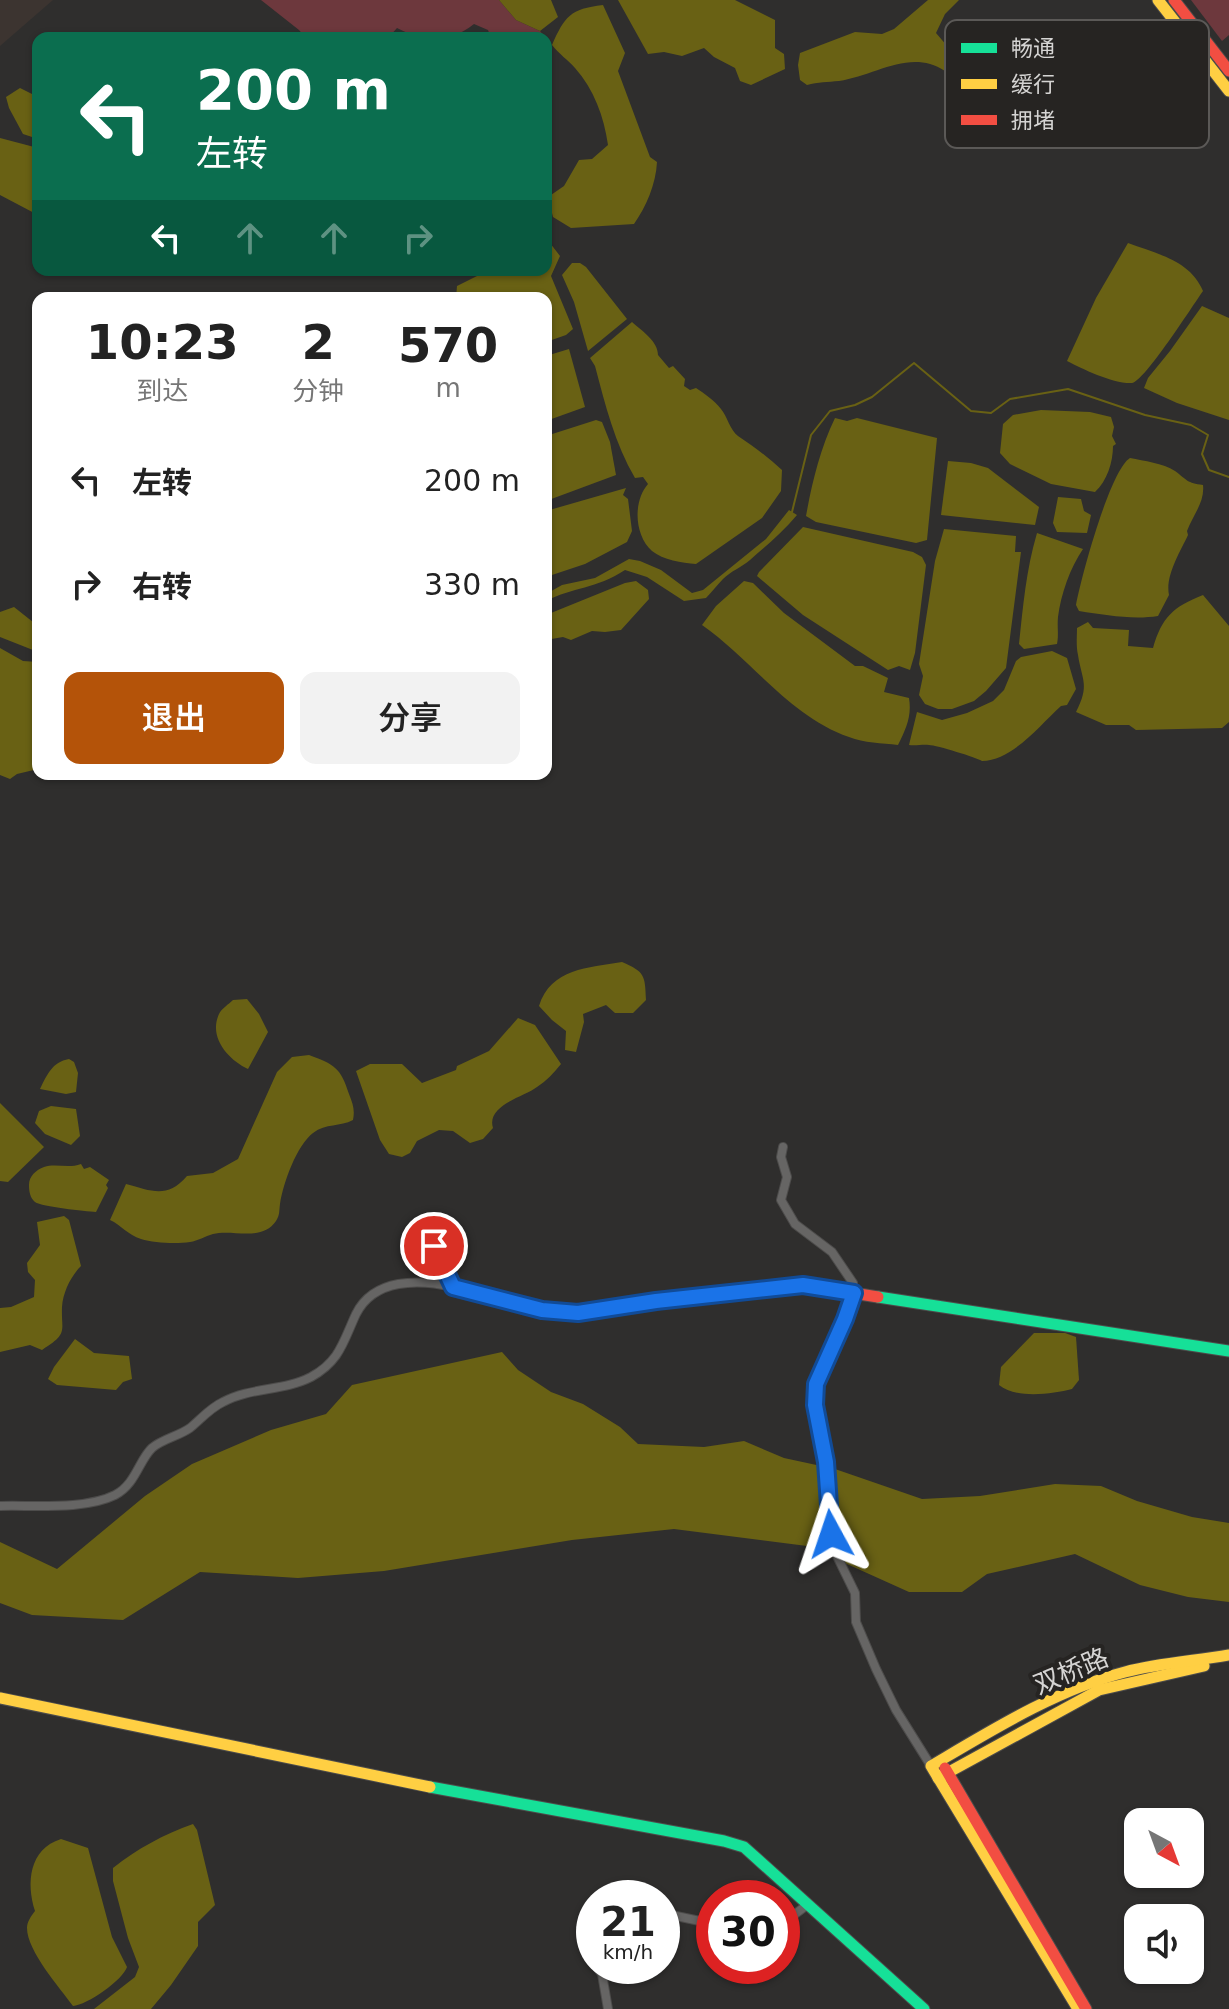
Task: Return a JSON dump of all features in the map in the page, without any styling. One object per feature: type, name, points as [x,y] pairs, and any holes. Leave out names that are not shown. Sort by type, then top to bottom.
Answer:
[{"type":"street","points":[[1158,0],[1174,20]]},
{"type":"street","points":[[1174,0],[1189,20]]},
{"type":"street","points":[[1209,45],[1229,71]]},
{"type":"street","points":[[1209,65],[1229,91]]},
{"type":"street","points":[[783,1147],[781,1157],[787,1177],[781,1200],[795,1224],[832,1252],[853,1283],[854,1293],[845,1319],[816,1384],[815,1405],[826,1462],[834,1550],[855,1593],[856,1622],[896,1710],[936,1764],[1078,2009]]},
{"type":"street","points":[[421,1222],[453,1287]]},
{"type":"street","points":[[0,1506],[91,1504],[117,1494],[138,1473],[151,1448],[189,1428],[225,1401],[311,1377],[336,1358],[357,1311],[375,1292],[401,1282],[430,1281],[542,1310],[578,1313],[803,1285],[1229,1351]]},
{"type":"street","name":"双桥路","points":[[936,1764],[1035,1710],[1105,1677],[1229,1655]]},
{"type":"street","points":[[942,1775],[1099,1690],[1229,1662]]},
{"type":"street","points":[[0,1698],[542,1810],[744,1847],[924,2009]]},
{"type":"street","points":[[942,1775],[1086,2009]]},
{"type":"street","points":[[800,1910],[807,1905]]},
{"type":"street","points":[[604,1984],[608,2009]]},
{"type":"shaded area","points":[[0,0],[53,0],[0,46]]},
{"type":"shaded area","points":[[261,0],[499,0],[516,20],[541,32],[489,32],[474,24],[462,32],[406,32],[397,28],[393,32],[299,30]]},
{"type":"shaded area","points":[[499,0],[551,0],[558,17],[540,31],[516,20]]},
{"type":"shaded area","points":[[618,0],[735,0],[775,20],[775,48],[784,54],[785,69],[751,85],[740,81],[735,68],[704,48],[682,56],[664,52],[648,54]]},
{"type":"shaded area","points":[[928,0],[959,0],[945,14],[936,33],[945,44],[945,71],[919,62],[839,81],[807,85],[800,80],[800,53],[855,32],[882,34],[894,29]]},
{"type":"shaded area","points":[[1191,0],[1229,0],[1229,35],[1222,41]]},
{"type":"shaded area","points":[[603,5],[625,53],[618,71],[650,157],[657,162],[650,195],[634,224],[571,228],[553,217],[552,213],[552,194],[564,186],[579,160],[592,159],[608,145],[601,114],[588,85],[552,45],[565,21],[583,9]]},
{"type":"shaded area","points":[[20,88],[32,94],[32,137],[23,134],[6,97]]},
{"type":"shaded area","points":[[0,138],[32,146],[32,212],[0,195]]},
{"type":"shaded area","points":[[1128,243],[1181,265],[1197,280],[1203,291],[1147,370],[1132,383],[1124,383],[1067,361],[1096,298]]},
{"type":"shaded area","points":[[552,246],[560,256],[552,274]]},
{"type":"shaded area","points":[[572,263],[586,267],[627,319],[588,351],[574,302],[562,275]]},
{"type":"shaded area","points":[[477,276],[551,276],[573,329],[552,340],[552,292],[456,292],[457,286]]},
{"type":"shaded area","points":[[1202,306],[1229,318],[1229,420],[1177,403],[1144,388],[1148,378]]},
{"type":"shaded area","points":[[632,322],[652,341],[669,368],[673,366],[685,379],[684,386],[690,390],[696,388],[712,400],[735,433],[782,470],[781,491],[762,518],[696,564],[656,554],[646,544],[639,527],[638,508],[648,484],[643,477],[635,478],[622,452],[590,358]]},
{"type":"shaded area","points":[[569,349],[585,407],[552,419],[552,354]]},
{"type":"shaded area","points":[[1041,410],[1090,412],[1111,417],[1114,427],[1112,436],[1116,444],[1106,477],[1095,492],[1051,484],[1010,464],[1000,453],[1003,424],[1013,415]]},
{"type":"shaded area","points":[[835,418],[847,421],[857,418],[937,438],[927,540],[916,543],[816,522],[806,516],[817,466]]},
{"type":"shaded area","points":[[596,420],[602,422],[610,442],[616,475],[552,499],[552,434]]},
{"type":"shaded area","points":[[1130,458],[1165,466],[1190,482],[1203,485],[1200,503],[1174,564],[1169,595],[1158,616],[1129,617],[1079,611],[1076,605],[1097,526],[1114,482]]},
{"type":"shaded area","points":[[948,461],[988,468],[1039,507],[1035,525],[941,515]]},
{"type":"shaded area","points":[[626,488],[623,495],[628,499],[632,531],[627,542],[585,564],[552,575],[552,509]]},
{"type":"shaded area","points":[[1058,497],[1081,499],[1084,511],[1091,515],[1087,533],[1057,532],[1053,523]]},
{"type":"shaded area","points":[[789,510],[797,515],[750,560],[726,576],[706,598],[684,601],[647,577],[625,570],[604,581],[552,599],[552,591],[562,585],[595,578],[629,559],[661,570],[692,593],[703,590],[766,539]]},
{"type":"shaded area","points":[[803,527],[913,552],[922,557],[926,565],[910,670],[899,666],[888,670],[803,615],[757,576]]},
{"type":"shaded area","points":[[944,529],[1016,536],[1015,552],[1021,552],[1006,668],[974,701],[952,709],[938,709],[925,704],[919,695],[923,676],[919,664],[935,561]]},
{"type":"shaded area","points":[[1037,533],[1083,549],[1061,599],[1057,644],[1024,649],[1019,644],[1022,616]]},
{"type":"shaded area","points":[[636,581],[648,590],[649,599],[621,630],[592,631],[571,640],[563,637],[552,639],[552,613]]},
{"type":"shaded area","points":[[744,581],[753,583],[784,613],[855,666],[863,666],[888,678],[884,692],[909,698],[908,722],[898,745],[855,739],[808,716],[702,625],[716,606]]},
{"type":"shaded area","points":[[1203,595],[1229,626],[1229,722],[1222,728],[1136,730],[1129,725],[1106,725],[1076,712],[1084,689],[1077,652],[1077,628],[1088,622],[1093,628],[1129,630],[1128,646],[1153,648],[1160,628],[1170,614]]},
{"type":"shaded area","points":[[14,607],[32,621],[32,650],[0,637],[0,612]]},
{"type":"shaded area","points":[[0,648],[23,661],[32,662],[32,770],[10,779],[0,775]]},
{"type":"shaded area","points":[[1052,651],[1067,658],[1076,689],[1067,705],[1061,706],[1015,748],[1004,755],[982,761],[933,746],[909,745],[917,712],[942,720],[967,713],[993,701],[1004,690],[1016,661],[1021,657]]},
{"type":"shaded area","points":[[622,962],[642,975],[646,1000],[633,1013],[615,1013],[606,1005],[583,1014],[584,1022],[576,1052],[565,1050],[566,1031],[539,1006],[545,993],[552,984],[572,972]]},
{"type":"shaded area","points":[[247,999],[268,1032],[248,1069],[222,1047],[216,1031],[221,1010],[233,1000]]},
{"type":"shaded area","points":[[518,1018],[535,1025],[561,1064],[553,1074],[500,1108],[492,1120],[493,1128],[483,1139],[470,1143],[453,1131],[439,1130],[417,1141],[410,1153],[402,1157],[389,1154],[380,1140],[356,1071],[370,1064],[402,1064],[422,1083],[456,1070],[457,1066],[489,1051]]},
{"type":"shaded area","points":[[309,1055],[331,1064],[339,1073],[353,1104],[353,1120],[323,1128],[307,1139],[292,1165],[278,1217],[270,1227],[255,1233],[221,1233],[196,1241],[165,1243],[136,1237],[110,1220],[126,1184],[151,1191],[166,1190],[187,1176],[213,1173],[238,1159],[277,1072],[292,1057]]},
{"type":"shaded area","points":[[69,1059],[74,1062],[78,1073],[76,1092],[66,1094],[40,1089],[54,1066]]},
{"type":"shaded area","points":[[0,1103],[44,1147],[8,1182],[0,1181]]},
{"type":"shaded area","points":[[51,1106],[76,1109],[80,1136],[71,1145],[45,1134],[35,1123],[39,1111]]},
{"type":"shaded area","points":[[81,1164],[84,1169],[90,1167],[109,1180],[96,1212],[46,1206],[33,1200],[30,1179],[41,1168]]},
{"type":"shaded area","points":[[64,1216],[69,1220],[81,1266],[64,1296],[62,1332],[42,1350],[30,1345],[0,1352],[0,1308],[11,1307],[34,1297],[35,1280],[28,1272],[27,1263],[40,1245],[37,1222]]},
{"type":"shaded area","points":[[1034,1333],[1065,1333],[1076,1337],[1079,1380],[1072,1389],[1024,1394],[999,1385],[1001,1367]]},
{"type":"shaded area","points":[[75,1339],[94,1353],[129,1356],[132,1379],[123,1382],[116,1390],[57,1385],[48,1379]]},
{"type":"shaded area","points":[[502,1352],[518,1370],[551,1392],[583,1404],[620,1427],[638,1444],[704,1447],[744,1441],[784,1458],[835,1469],[922,1499],[980,1496],[1055,1484],[1101,1486],[1137,1501],[1192,1517],[1229,1523],[1229,1602],[1188,1597],[1140,1585],[1075,1554],[987,1574],[962,1592],[909,1592],[807,1546],[674,1529],[572,1540],[384,1571],[298,1578],[200,1572],[123,1620],[32,1615],[0,1603],[0,1542],[57,1569],[145,1496],[192,1464],[271,1430],[326,1414],[352,1385]]},
{"type":"shaded area","points":[[193,1824],[215,1905],[198,1922],[198,1946],[151,2009],[94,2009],[135,1977],[139,1967],[113,1881],[113,1868],[151,1843]]},
{"type":"shaded area","points":[[61,1839],[88,1848],[112,1937],[127,1967],[104,1991],[73,2006],[38,1958],[27,1928],[35,1911],[31,1879],[36,1859],[50,1844]]},
{"type":"waterway","points":[[792,512],[811,435],[830,411],[872,397],[914,363],[971,411],[991,413],[1010,399],[1068,389],[1145,415],[1191,425],[1208,435],[1202,454],[1209,470],[1229,477]]},
{"type":"traffic: fast","points":[[878,1297],[1229,1351]]},
{"type":"traffic: fast","points":[[430,1787],[744,1847],[924,2009]]},
{"type":"traffic: slow","points":[[1158,0],[1174,20]]},
{"type":"traffic: slow","points":[[1209,65],[1229,91]]},
{"type":"traffic: slow","points":[[1078,2009],[931,1766],[1025,1712],[1074,1689],[1151,1666],[1229,1655]]},
{"type":"traffic: slow","points":[[938,1778],[1099,1690],[1204,1666]]},
{"type":"traffic: slow","points":[[0,1698],[430,1787]]},
{"type":"traffic: jam","points":[[1174,0],[1189,20]]},
{"type":"traffic: jam","points":[[1209,45],[1229,71]]},
{"type":"traffic: jam","points":[[453,1287],[542,1310],[578,1313],[803,1285],[878,1297]]},
{"type":"traffic: jam","points":[[945,1768],[1086,2009]]},
{"type":"route","points":[[434,1246],[453,1287],[556,1312],[594,1312],[632,1304],[803,1285],[854,1293],[816,1384],[815,1405],[826,1462],[831,1534]]}]
